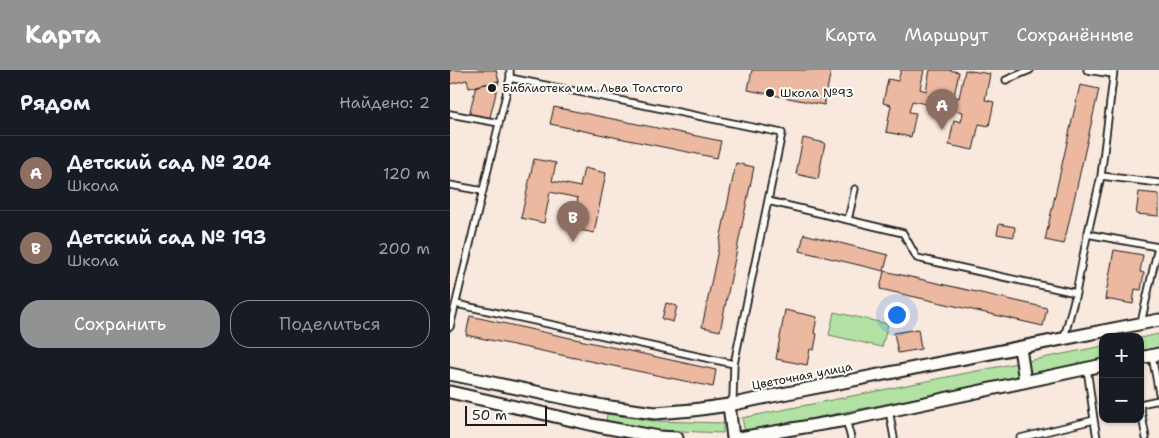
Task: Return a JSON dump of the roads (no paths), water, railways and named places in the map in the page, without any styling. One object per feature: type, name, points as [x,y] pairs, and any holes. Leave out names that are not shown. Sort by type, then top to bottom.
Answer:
[{"type":"street","name":"Цветочная улица","points":[[450,374],[602,406],[655,413],[729,405],[1159,320]]},
{"type":"street","points":[[1020,348],[1025,381]]},
{"type":"street","points":[[739,438],[846,420],[1099,366]]},
{"type":"street","points":[[450,392],[598,426],[658,437],[677,438]]},
{"type":"street","points":[[729,405],[733,438]]},
{"type":"street","points":[[598,426],[602,406]]},
{"type":"lane","points":[[450,327],[510,78],[510,70]]},
{"type":"lane","points":[[1006,80],[1030,70]]},
{"type":"lane","points":[[1064,338],[1076,293],[1087,234],[1101,176],[1113,72],[1087,70]]},
{"type":"lane","points":[[510,78],[782,133],[734,364],[732,397],[729,405]]},
{"type":"lane","points":[[450,114],[499,123]]},
{"type":"lane","points":[[1101,176],[1159,183]]},
{"type":"lane","points":[[450,185],[483,191]]},
{"type":"lane","points":[[848,220],[855,189]]},
{"type":"lane","points":[[768,201],[902,233],[916,258],[1076,293]]},
{"type":"lane","points":[[1087,234],[1158,247],[1141,323]]},
{"type":"lane","points":[[456,304],[734,364]]},
{"type":"lane","points":[[1156,355],[1159,393]]},
{"type":"lane","points":[[1087,368],[1097,438]]},
{"type":"lane","points":[[1144,403],[1159,400]]},
{"type":"lane","points":[[889,410],[894,438]]},
{"type":"lane","points":[[846,420],[851,438]]},
{"type":"lane","points":[[1020,438],[1094,420]]},
{"type":"lane","points":[[1143,423],[1146,438]]},
{"type":"place","name":"Библиотека им. Льва Толстого","points":[[492,88]]},
{"type":"place","name":"Школа №93","points":[[770,93]]},
{"type":"place","name":"Детский сад № 204","points":[[942,130]]},
{"type":"place","name":"Детский сад № 193","points":[[573,242]]}]
